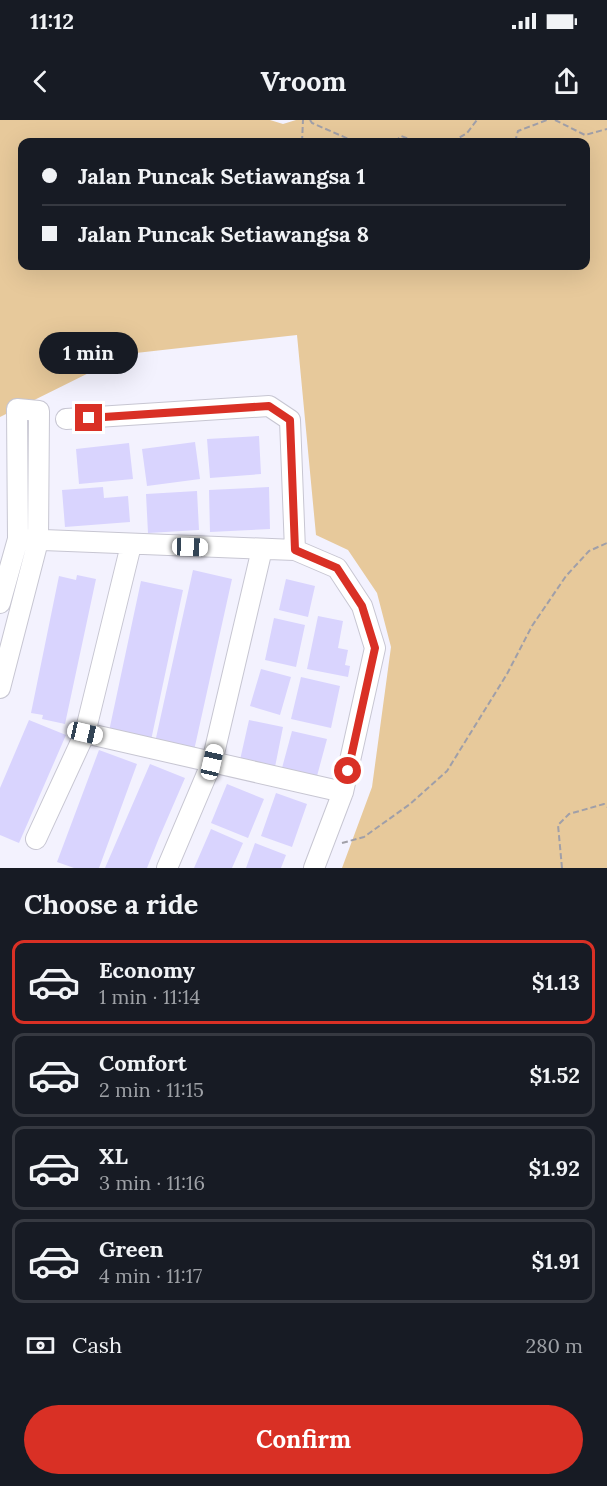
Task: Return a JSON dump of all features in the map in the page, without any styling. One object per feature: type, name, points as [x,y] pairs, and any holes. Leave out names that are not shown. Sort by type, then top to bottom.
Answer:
[{"type":"street","points":[[66,419],[269,406],[290,420],[295,550]]},
{"type":"street","points":[[0,603],[18,539],[16,409],[39,411],[38,541],[0,688]]},
{"type":"street","points":[[18,539],[295,550],[337,568],[362,606],[375,648],[343,792],[314,868]]},
{"type":"street","points":[[36,839],[85,733],[131,545]]},
{"type":"street","points":[[167,868],[212,762],[262,549]]},
{"type":"street","points":[[85,733],[343,792]]},
{"type":"path","points":[[302,138],[303,120]]},
{"type":"path","points":[[310,120],[312,123],[346,138]]},
{"type":"path","points":[[459,138],[467,133],[477,120]]},
{"type":"path","points":[[516,138],[518,131],[547,120]]},
{"type":"path","points":[[555,120],[585,135],[607,129]]},
{"type":"path","points":[[322,849],[364,837],[410,804],[447,771],[507,674],[532,626],[566,576],[589,551],[607,543]]},
{"type":"path","points":[[562,868],[558,825],[569,814],[604,804],[607,807]]},
{"type":"shaded area","points":[[0,120],[270,120],[283,124],[296,120],[607,120],[607,868],[342,868],[372,787],[391,647],[377,593],[348,550],[316,535],[297,335],[127,354],[0,417]]},
{"type":"building","points":[[259,436],[261,474],[210,478],[207,439]]},
{"type":"building","points":[[195,442],[200,479],[147,486],[142,449]]},
{"type":"building","points":[[129,443],[133,479],[79,484],[76,449]]},
{"type":"building","points":[[103,487],[104,498],[128,496],[130,522],[65,527],[62,490]]},
{"type":"building","points":[[269,487],[270,529],[210,532],[209,490]]},
{"type":"building","points":[[197,491],[199,530],[148,533],[146,494]]},
{"type":"building","points":[[193,570],[232,579],[193,755],[154,747]]},
{"type":"building","points":[[77,575],[96,579],[65,724],[42,719],[43,715],[31,713],[59,576],[76,580]]},
{"type":"building","points":[[286,579],[315,586],[308,617],[279,610]]},
{"type":"building","points":[[141,581],[183,590],[150,745],[108,736]]},
{"type":"building","points":[[318,616],[343,621],[338,648],[348,650],[345,665],[350,666],[348,677],[307,669]]},
{"type":"building","points":[[274,618],[305,625],[296,667],[265,660]]},
{"type":"building","points":[[261,669],[291,677],[280,715],[250,706]]},
{"type":"building","points":[[301,677],[340,686],[331,728],[291,719]]},
{"type":"building","points":[[29,720],[66,735],[19,843],[0,835],[0,788]]},
{"type":"building","points":[[249,720],[283,727],[275,767],[240,760]]},
{"type":"building","points":[[292,731],[327,739],[317,776],[282,768]]},
{"type":"building","points":[[99,750],[137,764],[99,868],[74,868],[57,862]]},
{"type":"building","points":[[150,764],[185,778],[147,868],[105,868]]},
{"type":"building","points":[[227,784],[264,799],[248,838],[211,823]]},
{"type":"building","points":[[276,793],[307,804],[292,847],[261,836]]},
{"type":"building","points":[[211,829],[243,843],[232,868],[194,868]]},
{"type":"building","points":[[255,843],[286,855],[281,868],[246,868]]},
{"type":"route","points":[[89,418],[269,406],[290,420],[295,550],[337,568],[362,606],[375,648],[348,771]]}]
